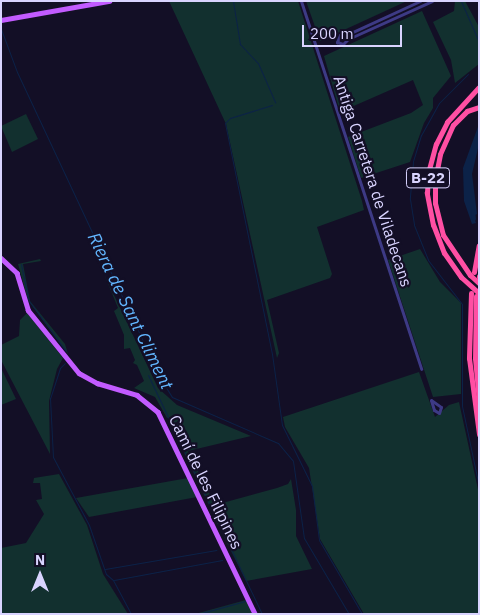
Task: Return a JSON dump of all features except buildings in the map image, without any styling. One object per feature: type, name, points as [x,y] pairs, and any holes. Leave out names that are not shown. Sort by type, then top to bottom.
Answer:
[{"type":"highway","name":"B-22","points":[[475,294],[444,253],[432,226],[428,198],[428,173],[436,144],[447,122],[479,87]]},
{"type":"highway","points":[[479,107],[467,111],[453,125],[440,154],[435,180],[439,224],[462,267],[472,273],[479,282]]},
{"type":"highway","points":[[472,273],[479,246]]},
{"type":"highway","points":[[475,294],[475,358],[479,402]]},
{"type":"highway","points":[[475,294],[469,358],[479,434]]},
{"type":"main road","points":[[4,20],[109,1]]},
{"type":"main road","name":"Camí de les Filipines","points":[[1,258],[17,273],[25,305],[81,375],[97,383],[137,395],[158,412],[255,614]]},
{"type":"street","name":"Antiga Carretera de Viladecans","points":[[301,1],[421,369]]},
{"type":"street","points":[[420,1],[346,35],[340,35],[336,41],[343,44],[348,39],[432,1]]},
{"type":"green space","points":[[169,1],[298,1],[362,201],[364,210],[317,227],[332,274],[330,278],[267,300],[279,353],[277,358],[226,124]]},
{"type":"green space","points":[[306,1],[407,1],[320,41]]},
{"type":"green space","points":[[455,1],[465,1],[479,27],[479,64],[455,83],[451,60],[433,22],[454,11]]},
{"type":"green space","points":[[422,11],[451,76],[433,98],[433,108],[424,123],[410,162],[361,178],[348,137],[411,113],[423,105],[413,80],[340,112],[324,56]]},
{"type":"green space","points":[[26,114],[38,139],[12,152],[1,126]]},
{"type":"green space","points":[[420,249],[440,282],[461,303],[461,394],[433,397],[388,260]]},
{"type":"green space","points":[[40,259],[41,261],[23,264],[30,301],[65,344],[68,354],[28,300],[18,264]]},
{"type":"green space","points":[[104,274],[158,388],[177,405],[251,436],[188,451],[215,505],[277,488],[288,484],[291,479],[296,510],[296,536],[312,569],[246,581],[216,521],[220,520],[219,517],[215,518],[169,421],[171,417],[167,418],[155,397],[134,388],[144,381],[137,365],[133,363],[135,360],[130,348],[124,349],[124,335],[114,311],[118,308]]},
{"type":"green space","points":[[27,313],[63,358],[57,369],[49,401],[50,454],[1,360],[1,345],[19,336],[20,320]]},
{"type":"green space","points":[[1,368],[16,399],[1,405]]},
{"type":"green space","points":[[419,372],[435,417],[449,405],[459,402],[479,494],[479,614],[364,614],[320,539],[309,468],[285,427],[283,417]]},
{"type":"green space","points":[[59,474],[87,525],[103,574],[128,614],[1,613],[1,548],[26,543],[44,514],[36,500],[42,499],[40,483],[33,483],[34,478]]},
{"type":"green space","points":[[188,478],[197,497],[89,517],[76,498]]},
{"type":"green space","points":[[246,600],[252,614],[195,614]]},
{"type":"water","points":[[479,124],[479,144],[472,174],[477,214],[473,216],[476,223],[472,224],[464,201],[463,168]]},
{"type":"waterway","points":[[233,1],[240,44],[258,63],[275,102]]},
{"type":"waterway","points":[[461,1],[479,42]]},
{"type":"waterway","name":"Riera de Sant Climent","points":[[1,29],[17,72],[162,381],[172,397],[278,443],[293,461],[304,538],[349,614]]},
{"type":"waterway","points":[[468,74],[439,103],[421,135],[413,162],[410,199],[414,225],[428,260],[462,304],[462,406],[479,487]]},
{"type":"waterway","points":[[272,105],[230,118],[225,123],[272,354],[282,425],[312,486],[319,540],[362,614]]},
{"type":"waterway","points":[[473,211],[474,219]]},
{"type":"waterway","points":[[21,264],[29,301],[66,351]]},
{"type":"waterway","points":[[65,363],[60,368],[50,398],[53,457],[89,525],[106,574],[113,580],[131,614]]},
{"type":"waterway","points":[[148,375],[262,614]]},
{"type":"waterway","points":[[105,569],[216,550]]},
{"type":"waterway","points":[[114,580],[222,560]]},
{"type":"waterway","points":[[198,614],[245,601]]}]
